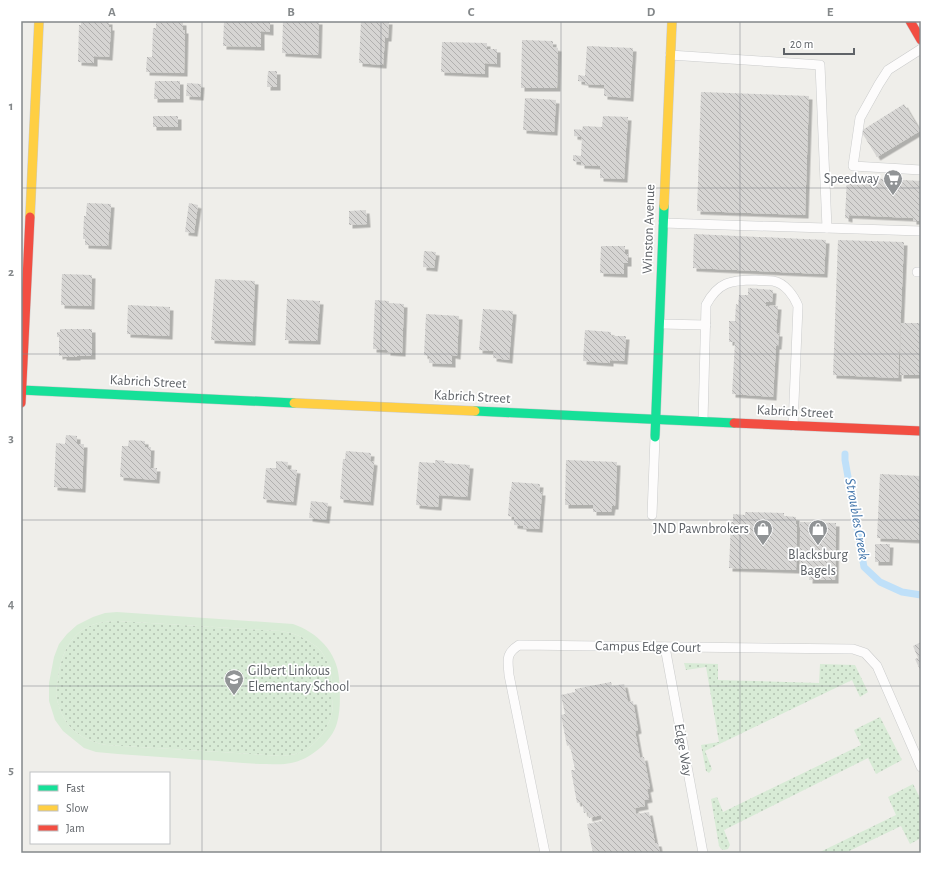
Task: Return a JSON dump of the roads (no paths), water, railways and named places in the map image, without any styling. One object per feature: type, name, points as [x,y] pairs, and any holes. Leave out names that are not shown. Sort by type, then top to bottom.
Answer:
[{"type":"street","points":[[21,402],[39,21]]},
{"type":"street","name":"Winston Avenue","points":[[655,437],[672,21]]},
{"type":"street","points":[[910,21],[921,40]]},
{"type":"street","name":"Kabrich Street","points":[[21,390],[921,431]]},
{"type":"lane","points":[[921,49],[888,70],[878,84],[860,118],[853,166],[921,170]]},
{"type":"lane","points":[[670,55],[820,65],[827,228]]},
{"type":"lane","points":[[21,184],[31,185]]},
{"type":"lane","points":[[663,223],[921,231]]},
{"type":"lane","points":[[703,421],[706,305],[710,297],[723,285],[733,281],[774,281],[783,285],[791,293],[798,306],[793,426]]},
{"type":"lane","points":[[660,324],[706,325]]},
{"type":"lane","points":[[652,515],[655,437]]},
{"type":"lane","name":"Campus Edge Court","points":[[545,853],[509,675],[508,658],[512,650],[519,645],[853,649],[867,655],[877,666],[921,767]]},
{"type":"lane","name":"Edge Way","points":[[665,647],[703,853]]},
{"type":"waterway","name":"Stroubles Creek","points":[[845,454],[864,567],[880,582],[902,592],[921,595]]},
{"type":"place","name":"Speedway","points":[[893,196]]},
{"type":"place","name":"JND Pawnbrokers","points":[[763,546]]},
{"type":"place","name":"Blacksburg Bagels","points":[[818,546]]},
{"type":"place","name":"Gilbert Linkous Elementary School","points":[[234,696]]}]
